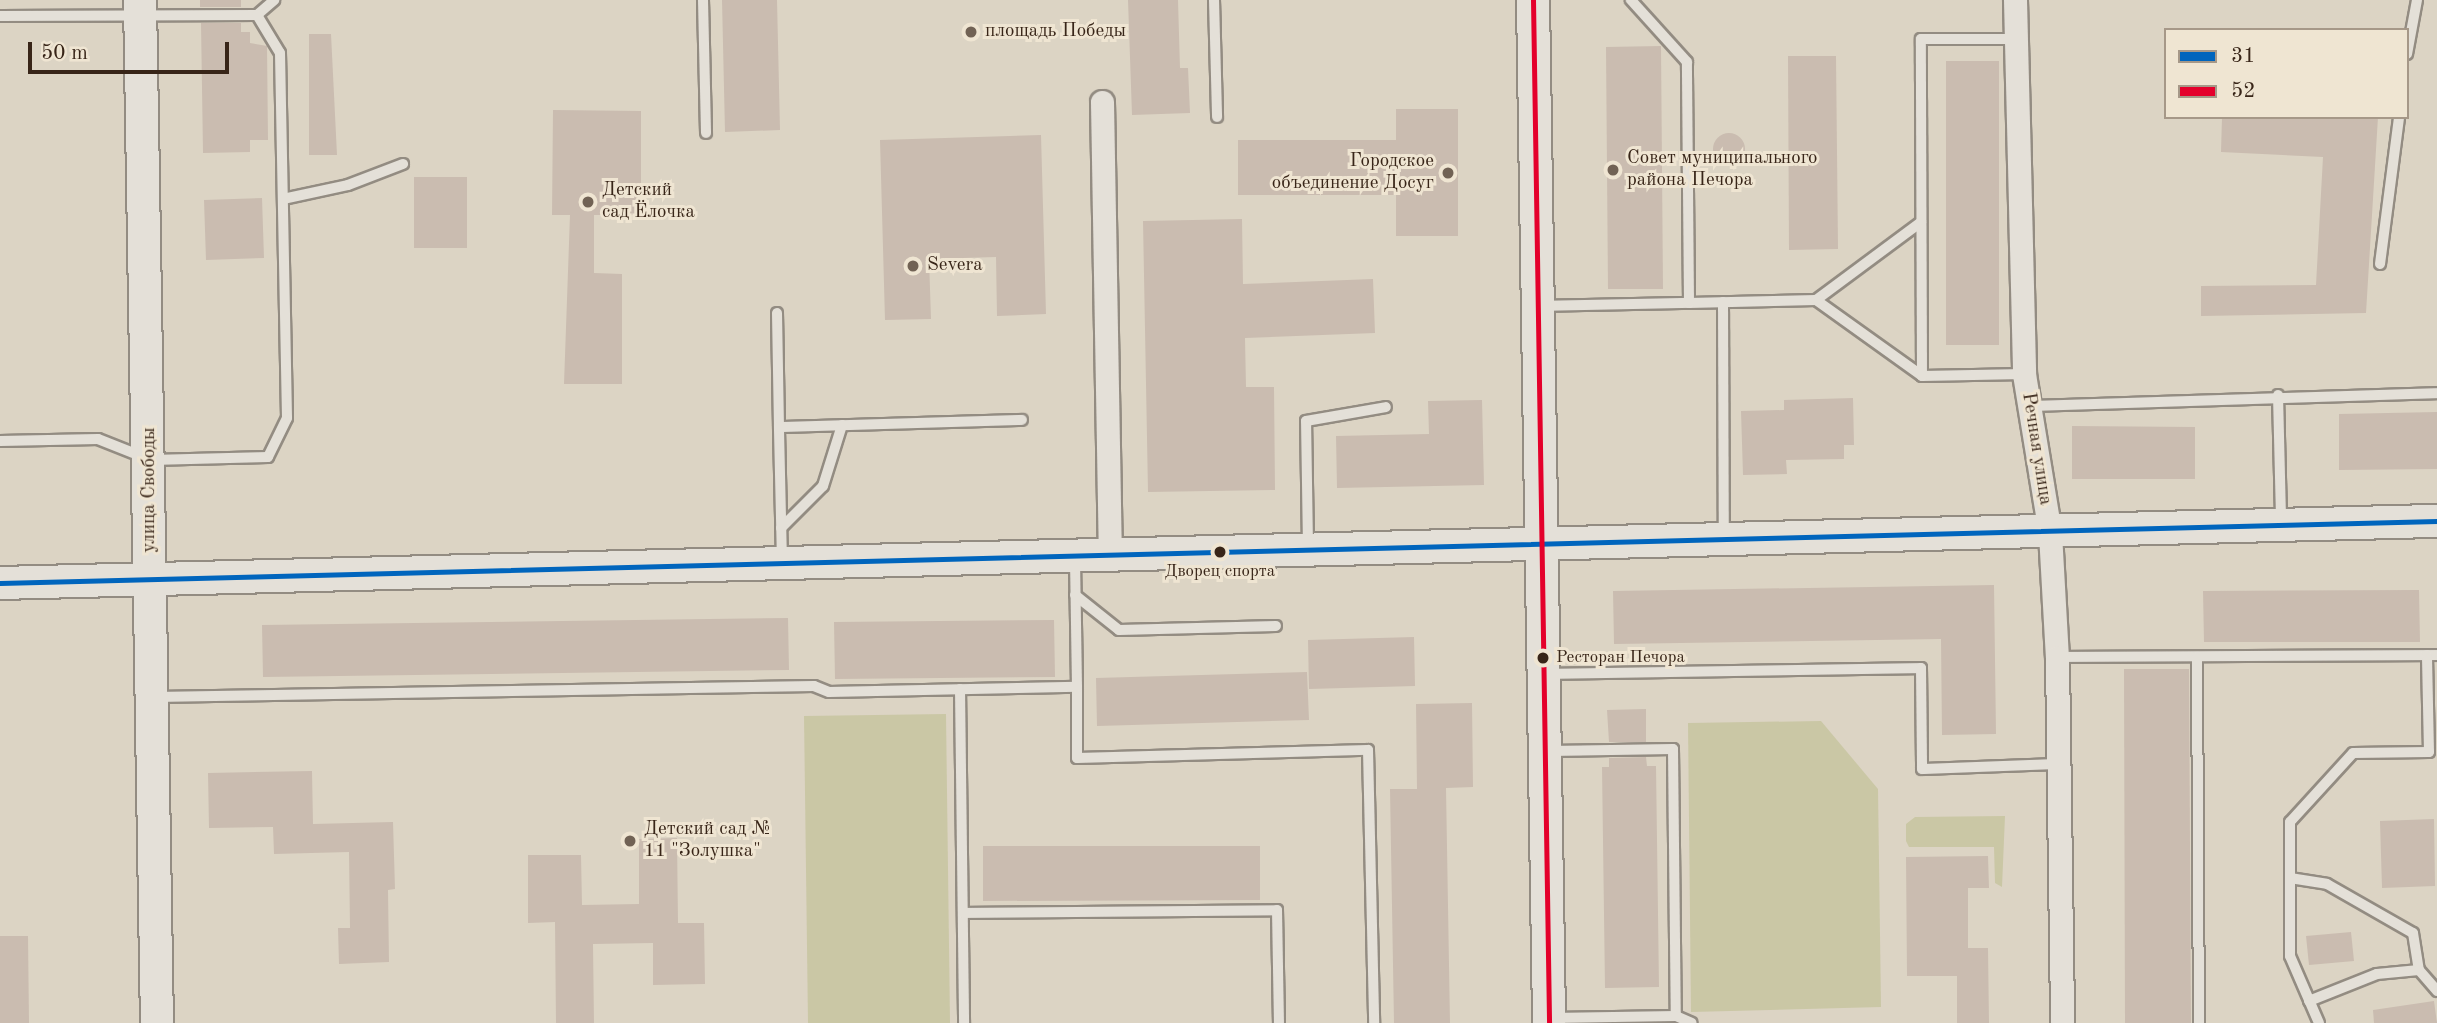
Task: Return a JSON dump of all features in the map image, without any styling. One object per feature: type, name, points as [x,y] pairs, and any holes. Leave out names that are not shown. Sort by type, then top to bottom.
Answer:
[{"type":"main road","points":[[1533,0],[1549,1021]]},
{"type":"main road","name":"улица Свободы","points":[[140,8],[150,460],[157,1023]]},
{"type":"main road","points":[[0,583],[1724,542],[2437,521]]},
{"type":"street","name":"Речная улица","points":[[2015,0],[2024,374],[2050,533],[2057,657],[2062,1023]]},
{"type":"street","points":[[1102,102],[1110,557]]},
{"type":"lane","points":[[0,16],[140,8],[257,16],[274,0]]},
{"type":"lane","points":[[703,0],[706,133]]},
{"type":"lane","points":[[1214,0],[1217,117]]},
{"type":"lane","points":[[1631,0],[1687,62],[1689,303]]},
{"type":"lane","points":[[2409,43],[2417,0]]},
{"type":"lane","points":[[0,441],[98,439],[150,460],[268,457],[287,418],[280,53],[257,16]]},
{"type":"lane","points":[[1922,376],[1921,39],[2015,39]]},
{"type":"lane","points":[[2380,264],[2399,119]]},
{"type":"lane","points":[[283,199],[348,185],[403,164]]},
{"type":"lane","points":[[1538,306],[1816,300],[1921,222]]},
{"type":"lane","points":[[1816,300],[1922,376],[2024,374]]},
{"type":"lane","points":[[1723,303],[1724,542]]},
{"type":"lane","points":[[777,313],[782,565]]},
{"type":"lane","points":[[2029,406],[2278,395],[2437,393]]},
{"type":"lane","points":[[2278,395],[2282,526]]},
{"type":"lane","points":[[1308,552],[1306,421],[1386,407]]},
{"type":"lane","points":[[779,427],[1023,420]]},
{"type":"lane","points":[[781,528],[823,486],[842,425]]},
{"type":"lane","points":[[1075,558],[1077,758],[1368,750],[1374,1023]]},
{"type":"lane","points":[[1076,595],[1119,630],[1276,626]]},
{"type":"lane","points":[[2057,657],[2432,655],[2429,752],[2353,753],[2290,822],[2290,957],[2319,1023]]},
{"type":"lane","points":[[2197,657],[2199,1023]]},
{"type":"lane","points":[[1544,674],[1922,668],[1922,769],[2058,764]]},
{"type":"lane","points":[[152,697],[814,686],[828,692],[1077,687]]},
{"type":"lane","points":[[960,689],[964,1023]]},
{"type":"lane","points":[[1545,751],[1673,749],[1676,1016]]},
{"type":"lane","points":[[2290,878],[2327,884],[2413,933],[2419,970],[2437,991]]},
{"type":"lane","points":[[963,913],[1277,910],[1279,1023]]},
{"type":"lane","points":[[2309,1001],[2377,974],[2419,970]]},
{"type":"lane","points":[[1549,1021],[1676,1016],[1692,1023]]},
{"type":"shaded area","points":[[946,714],[950,1023],[808,1023],[804,716]]},
{"type":"shaded area","points":[[1821,721],[1878,789],[1881,1007],[1691,1012],[1688,723]]},
{"type":"shaded area","points":[[2005,816],[2002,887],[1995,883],[1994,847],[1909,847],[1906,841],[1906,824],[1915,817]]},
{"type":"building","points":[[200,0],[241,0],[241,7],[200,7]]},
{"type":"building","points":[[722,0],[777,0],[780,130],[725,132]]},
{"type":"building","points":[[1128,0],[1178,0],[1180,68],[1188,68],[1190,113],[1132,115]]},
{"type":"building","points":[[201,23],[241,23],[241,32],[250,32],[250,43],[267,46],[268,140],[250,140],[250,152],[203,153]]},
{"type":"building","points":[[309,34],[331,34],[337,155],[309,155]]},
{"type":"building","points":[[1661,46],[1663,289],[1608,289],[1606,47]]},
{"type":"building","points":[[1788,56],[1836,56],[1838,249],[1789,250]]},
{"type":"building","points":[[1946,61],[1999,61],[1999,345],[1946,345]]},
{"type":"building","points":[[1396,109],[1458,109],[1458,236],[1396,236],[1396,195],[1238,195],[1238,140],[1396,140]]},
{"type":"building","points":[[553,110],[641,111],[641,215],[594,215],[594,273],[622,274],[622,384],[564,384],[570,215],[552,215]]},
{"type":"building","points":[[2222,119],[2378,119],[2366,313],[2201,316],[2201,286],[2316,285],[2323,157],[2221,152]]},
{"type":"building","points":[[1729,133],[1740,138],[1745,149],[1740,160],[1729,165],[1718,160],[1713,149],[1718,138]]},
{"type":"building","points":[[1041,135],[1046,314],[997,316],[996,257],[929,259],[931,319],[885,320],[880,140]]},
{"type":"building","points":[[414,177],[467,177],[467,248],[414,248]]},
{"type":"building","points":[[262,198],[264,258],[206,260],[204,200]]},
{"type":"building","points":[[1242,219],[1243,284],[1373,279],[1375,333],[1245,338],[1246,387],[1274,387],[1275,490],[1148,492],[1143,221]]},
{"type":"building","points":[[1853,398],[1854,445],[1844,445],[1844,459],[1786,460],[1787,474],[1743,475],[1741,411],[1784,410],[1784,400]]},
{"type":"building","points":[[1482,400],[1484,485],[1337,488],[1336,436],[1429,434],[1428,401]]},
{"type":"building","points":[[2437,412],[2437,469],[2339,470],[2339,414]]},
{"type":"building","points":[[2072,426],[2195,427],[2195,479],[2072,479]]},
{"type":"building","points":[[1994,585],[1996,734],[1942,735],[1941,639],[1614,644],[1613,591]]},
{"type":"building","points":[[2419,590],[2420,642],[2204,642],[2203,591]]},
{"type":"building","points":[[788,618],[789,670],[263,677],[262,625]]},
{"type":"building","points":[[1054,620],[1055,677],[835,679],[834,622]]},
{"type":"building","points":[[1414,637],[1415,686],[1309,689],[1308,640]]},
{"type":"building","points":[[2124,669],[2189,669],[2191,1023],[2125,1023]]},
{"type":"building","points":[[1307,672],[1309,720],[1097,726],[1096,678]]},
{"type":"building","points":[[1472,703],[1473,787],[1446,788],[1450,1023],[1394,1023],[1390,789],[1417,789],[1416,704]]},
{"type":"building","points":[[1646,709],[1646,742],[1609,742],[1607,710]]},
{"type":"building","points":[[1646,757],[1647,766],[1656,766],[1659,987],[1605,988],[1602,767],[1609,767],[1609,758]]},
{"type":"building","points":[[312,771],[313,824],[393,822],[395,889],[388,890],[389,962],[339,964],[338,928],[350,928],[349,852],[274,854],[273,827],[209,828],[208,773]]},
{"type":"building","points":[[2434,819],[2435,886],[2382,888],[2380,821]]},
{"type":"building","points":[[677,838],[678,923],[704,923],[705,984],[653,985],[653,943],[593,944],[594,1023],[556,1023],[555,922],[528,923],[528,855],[581,855],[582,905],[639,904],[639,839]]},
{"type":"building","points":[[983,846],[1260,846],[1260,900],[983,901]]},
{"type":"building","points":[[1988,856],[1989,888],[1968,888],[1968,948],[1988,948],[1989,1023],[1957,1023],[1957,976],[1907,976],[1906,857]]},
{"type":"building","points":[[2351,932],[2354,961],[2309,965],[2306,936]]},
{"type":"building","points":[[0,936],[28,936],[29,1023],[0,1023]]},
{"type":"building","points":[[2434,1001],[2437,1023],[2374,1023],[2373,1010]]},
{"type":"transit line","name":"52","points":[[1533,0],[1549,1023]]},
{"type":"transit line","name":"31","points":[[0,583],[2437,521]]},
{"type":"place","name":"площадь Победы","points":[[971,32]]},
{"type":"place","name":"Совет муниципального района Печора","points":[[1613,170]]},
{"type":"place","name":"Городское объединение Досуг","points":[[1448,173]]},
{"type":"place","name":"Детский сад Ёлочка","points":[[588,202]]},
{"type":"place","name":"Severa","points":[[913,266]]},
{"type":"place","name":"Дворец спорта","points":[[1220,552]]},
{"type":"place","name":"Ресторан Печора","points":[[1543,658]]},
{"type":"place","name":"Детский сад № 11 \"Золушка\"","points":[[630,841]]}]
